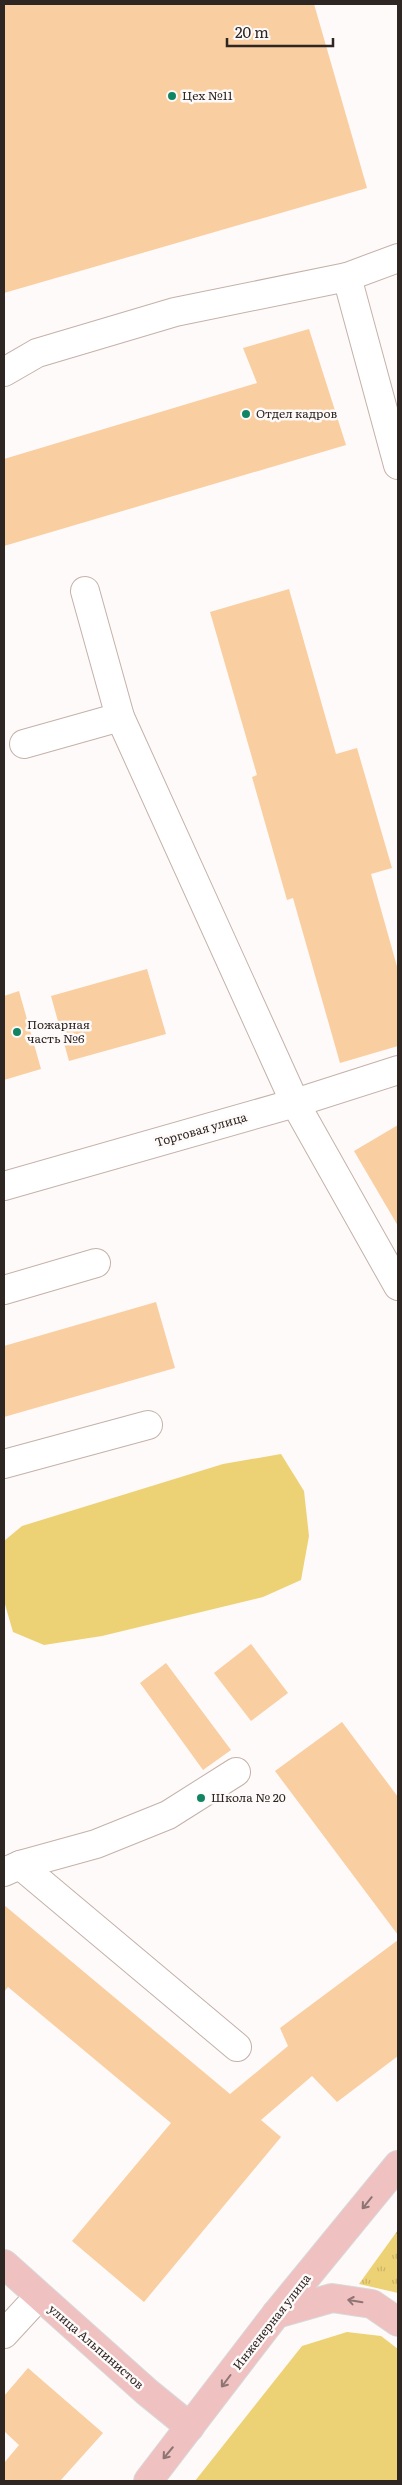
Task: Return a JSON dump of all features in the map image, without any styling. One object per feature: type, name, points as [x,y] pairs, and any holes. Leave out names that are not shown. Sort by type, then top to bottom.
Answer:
[{"type":"main road","name":"Инженерная улица","points":[[148,2481],[276,2314],[398,2165]]},
{"type":"main road","name":"улица Альпинистов","points":[[4,2264],[190,2427]]},
{"type":"main road","points":[[276,2314],[332,2298],[372,2304],[398,2322]]},
{"type":"street","points":[[4,372],[37,353],[175,312],[347,277],[398,258]]},
{"type":"street","points":[[347,277],[398,464]]},
{"type":"street","points":[[85,591],[120,717],[295,1103],[398,1286]]},
{"type":"street","points":[[24,744],[120,717]]},
{"type":"street","name":"Торговая улица","points":[[4,1186],[295,1103],[398,1070]]},
{"type":"street","points":[[4,1290],[96,1263]]},
{"type":"street","points":[[4,1464],[148,1425]]},
{"type":"street","points":[[12,1868],[96,1844],[168,1815],[236,1772]]},
{"type":"street","points":[[12,1868],[237,2047]]},
{"type":"street","points":[[4,2334],[39,2296]]},
{"type":"green space","points":[[281,1454],[304,1491],[309,1536],[301,1580],[263,1597],[102,1636],[44,1645],[13,1632],[4,1601],[4,1541],[22,1526],[223,1464]]},
{"type":"green space","points":[[398,2230],[398,2293],[359,2284]]},
{"type":"green space","points":[[347,2332],[381,2336],[398,2349],[398,2481],[195,2481],[302,2346]]},
{"type":"building","name":"Цех №11","points":[[4,4],[314,4],[367,188],[4,293]]},
{"type":"building","name":"Отдел кадров","points":[[309,329],[346,445],[4,546],[4,459],[257,383],[243,348]]},
{"type":"building","points":[[289,589],[336,754],[357,748],[392,868],[371,874],[398,970],[398,1046],[340,1063],[293,898],[287,900],[252,777],[257,775],[210,612]]},
{"type":"building","points":[[147,969],[166,1034],[69,1061],[51,996]]},
{"type":"building","name":"Пожарная часть №6","points":[[19,991],[41,1069],[4,1080],[4,996]]},
{"type":"building","points":[[398,1125],[398,1226],[354,1151]]},
{"type":"building","points":[[156,1302],[175,1368],[4,1417],[4,1346]]},
{"type":"building","points":[[251,1644],[288,1693],[251,1721],[214,1673]]},
{"type":"building","points":[[166,1663],[231,1750],[203,1770],[140,1683]]},
{"type":"building","points":[[342,1722],[398,1797],[398,1935],[275,1771]]},
{"type":"building","points":[[4,1905],[230,2094],[288,2046],[280,2028],[398,1940],[398,2056],[337,2102],[312,2076],[261,2120],[281,2137],[144,2302],[72,2241],[171,2123],[8,1987],[4,1992]]},
{"type":"building","points":[[28,2368],[103,2433],[60,2481],[4,2481],[4,2463],[19,2445],[4,2431],[4,2396]]},
{"type":"place","name":"Цех №11","points":[[172,96]]},
{"type":"place","name":"Отдел кадров","points":[[246,414]]},
{"type":"place","name":"Пожарная часть №6","points":[[17,1032]]},
{"type":"place","name":"Школа № 20","points":[[201,1798]]}]
